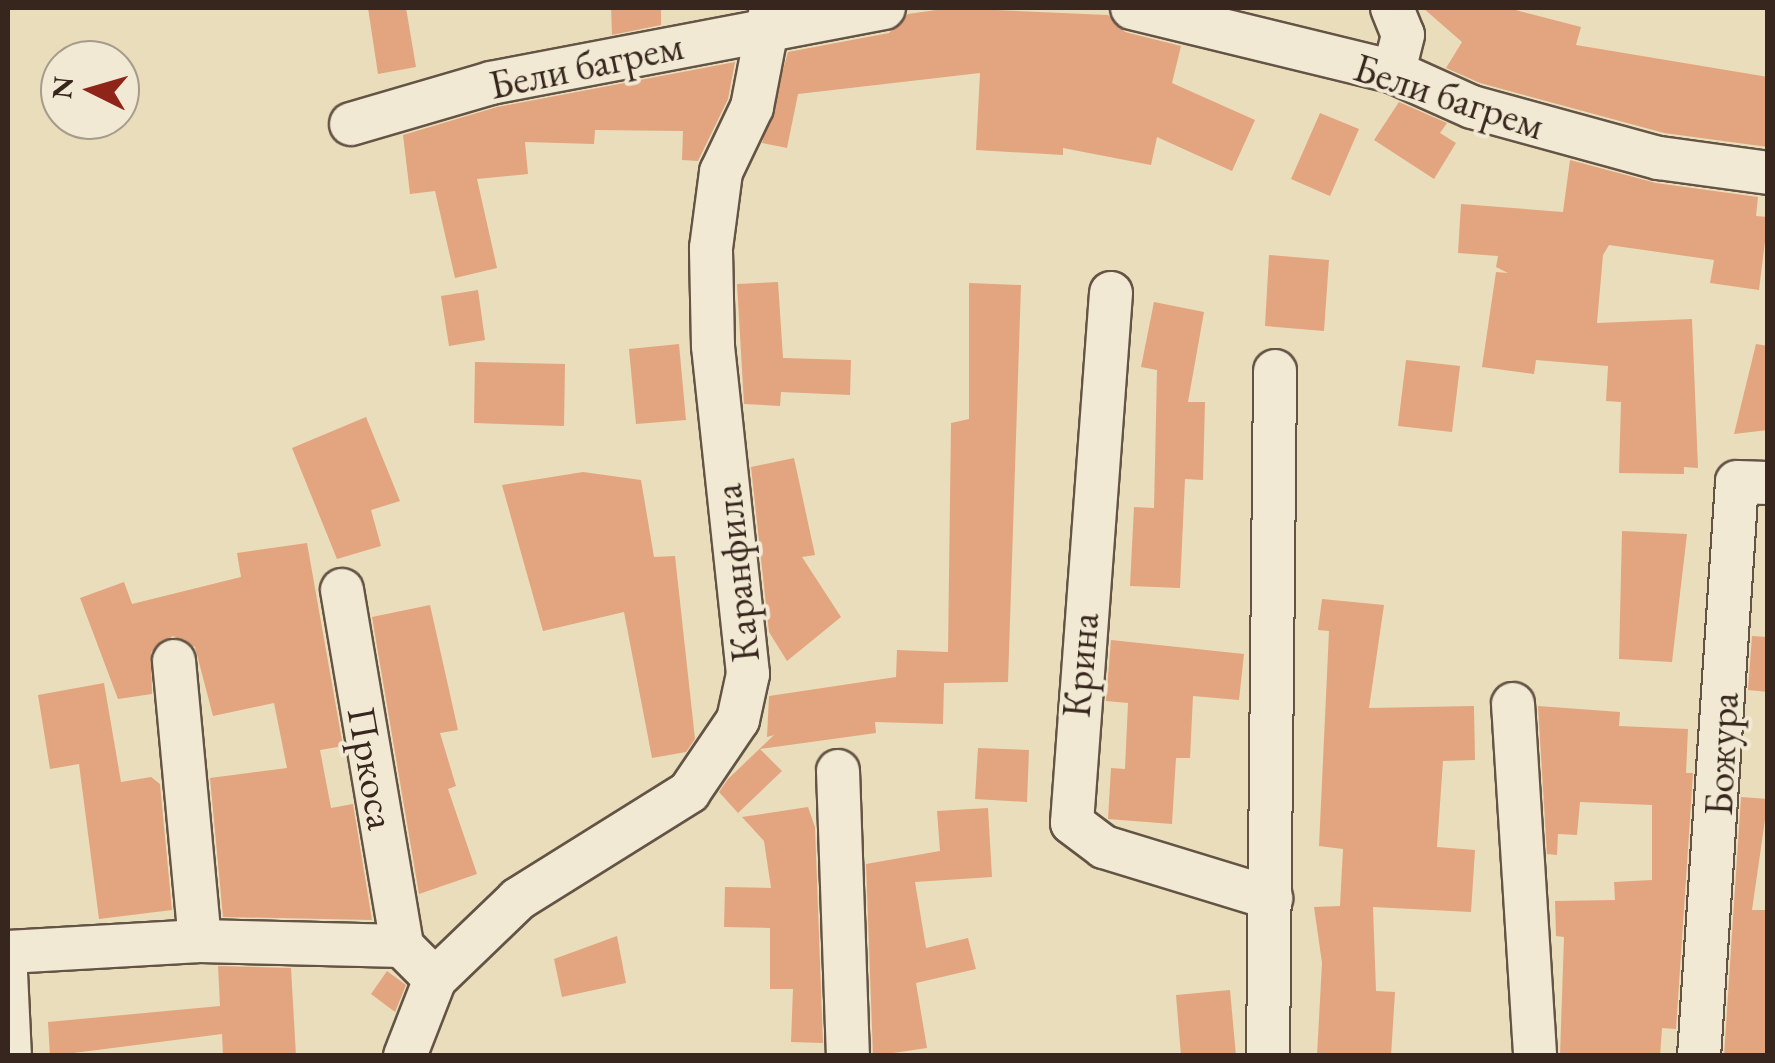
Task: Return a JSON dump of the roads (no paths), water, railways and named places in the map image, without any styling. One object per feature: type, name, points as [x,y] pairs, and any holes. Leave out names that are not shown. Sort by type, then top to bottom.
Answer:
[{"type":"street","name":"Бели багрем","points":[[351,124],[492,83],[769,18],[884,8]]},
{"type":"street","name":"Бели багрем","points":[[1132,8],[1394,72],[1472,107],[1659,158],[1768,173]]},
{"type":"street","points":[[1392,8],[1402,35],[1394,72]]},
{"type":"street","name":"Каранфила","points":[[405,1056],[435,978],[518,899],[689,792],[738,720],[748,674],[712,346],[711,248],[721,172],[752,107],[769,18]]},
{"type":"street","name":"Крина","points":[[1110,293],[1072,823],[1104,847],[1271,898]]},
{"type":"street","points":[[1268,1056],[1275,371]]},
{"type":"street","name":"Божура","points":[[1699,1056],[1737,482],[1768,483]]},
{"type":"street","name":"Пркоса","points":[[342,590],[402,946]]},
{"type":"street","points":[[174,661],[200,941]]},
{"type":"street","points":[[1514,704],[1535,1056]]},
{"type":"street","points":[[838,771],[848,1056]]},
{"type":"street","points":[[11,951],[200,941],[402,946],[435,978]]},
{"type":"lane","points":[[11,951],[20,1056]]}]
